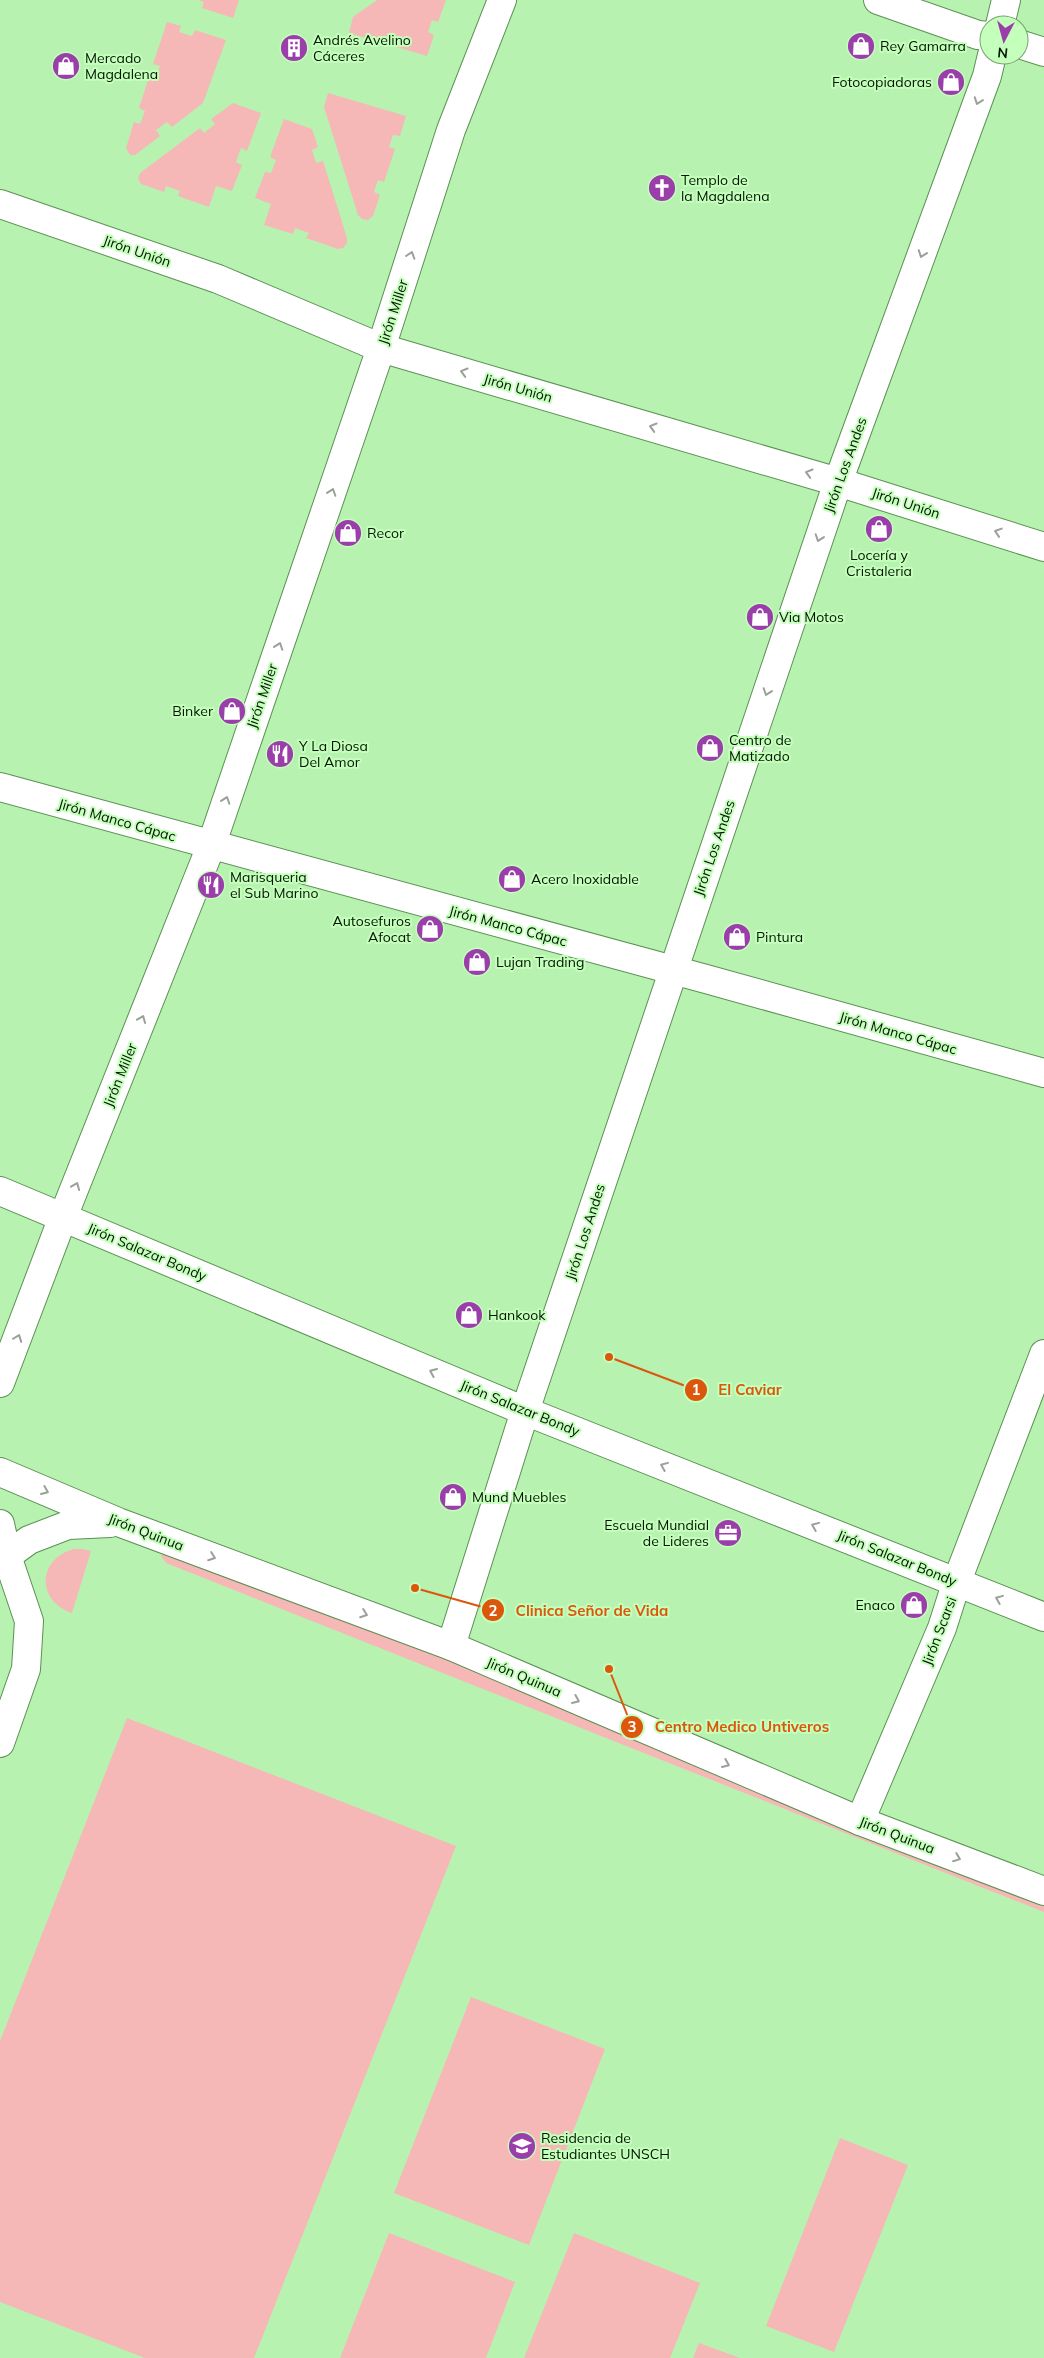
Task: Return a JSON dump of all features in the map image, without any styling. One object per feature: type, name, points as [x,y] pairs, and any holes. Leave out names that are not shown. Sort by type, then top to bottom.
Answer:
[{"type":"street","name":"Jirón Miller","points":[[0,1383],[63,1217],[211,846],[382,348],[451,130],[502,0]]},
{"type":"street","points":[[878,0],[979,35]]},
{"type":"street","points":[[1002,15],[1006,0]]},
{"type":"street","points":[[1029,47],[1044,52]]},
{"type":"street","name":"Jirón Los Andes","points":[[451,1646],[525,1411],[838,482],[990,65]]},
{"type":"street","name":"Jirón Unión","points":[[0,204],[218,279],[382,348],[838,482],[1044,547]]},
{"type":"street","name":"Jirón Manco Cápac","points":[[0,787],[1044,1073]]},
{"type":"street","name":"Jirón Salazar Bondy","points":[[0,1191],[525,1411],[1044,1617]]},
{"type":"street","name":"Jirón Scarsi","points":[[860,1821],[942,1628],[957,1581],[1044,1354]]},
{"type":"street","name":"Jirón Quinua","points":[[0,1472],[118,1522],[451,1646],[860,1821],[1044,1891]]},
{"type":"street","points":[[7,1556],[29,1540],[68,1525],[118,1522]]},
{"type":"street","points":[[0,1524],[7,1556],[29,1621],[26,1669],[0,1743]]},
{"type":"shaded area","points":[[198,0],[239,0],[233,18],[202,8],[204,2]]},
{"type":"shaded area","points":[[377,0],[446,0],[438,22],[432,20],[428,32],[434,35],[427,56],[349,33],[353,17]]},
{"type":"shaded area","points":[[167,22],[181,26],[179,32],[192,36],[195,30],[226,40],[203,103],[172,127],[167,122],[156,130],[160,136],[135,155],[130,155],[126,148],[134,122],[140,124],[145,111],[139,108],[149,77],[156,78],[160,66],[153,64]]},
{"type":"shaded area","points":[[328,93],[406,116],[400,136],[393,135],[389,147],[395,149],[384,182],[378,180],[374,192],[380,195],[373,216],[368,220],[362,219],[358,215],[324,107]]},
{"type":"shaded area","points":[[233,103],[261,113],[247,151],[241,148],[236,162],[242,165],[232,191],[216,186],[209,207],[178,196],[180,191],[166,186],[164,192],[141,184],[138,179],[140,173],[200,128],[204,133],[215,124],[211,119]]},
{"type":"shaded area","points":[[284,119],[312,129],[318,147],[312,150],[316,163],[323,161],[347,238],[347,243],[343,248],[338,249],[306,238],[309,233],[295,228],[293,234],[264,225],[271,204],[255,198],[265,172],[271,173],[276,160],[270,157]]},
{"type":"shaded area","points":[[166,1548],[1044,1895],[1044,1912],[166,1563],[161,1556]]},
{"type":"shaded area","points":[[74,1549],[91,1551],[72,1613],[60,1607],[52,1599],[47,1590],[46,1580],[48,1570],[53,1562],[62,1554]]},
{"type":"shaded area","points":[[127,1718],[456,1846],[254,2358],[145,2358],[0,2302],[0,2041]]},
{"type":"shaded area","points":[[471,1997],[605,2049],[529,2245],[394,2193]]},
{"type":"shaded area","points":[[840,2138],[908,2165],[834,2352],[766,2326]]},
{"type":"shaded area","points":[[389,2233],[515,2282],[486,2358],[340,2358]]},
{"type":"shaded area","points":[[574,2233],[700,2283],[670,2358],[524,2358]]},
{"type":"shaded area","points":[[699,2343],[740,2358],[693,2358]]},
{"type":"place","name":"Rey Gamarra","points":[[861,46]]},
{"type":"place","name":"Andrés Avelino Cáceres","points":[[294,48]]},
{"type":"place","name":"Mercado Magdalena","points":[[66,66]]},
{"type":"place","name":"Fotocopiadoras","points":[[951,82]]},
{"type":"place","name":"Templo de la Magdalena","points":[[662,188]]},
{"type":"place","name":"Locería y Cristaleria","points":[[879,529]]},
{"type":"place","name":"Recor","points":[[348,533]]},
{"type":"place","name":"Via Motos","points":[[760,617]]},
{"type":"place","name":"Binker","points":[[232,711]]},
{"type":"place","name":"Centro de Matizado","points":[[710,748]]},
{"type":"place","name":"Y La Diosa Del Amor","points":[[280,754]]},
{"type":"place","name":"Acero Inoxidable","points":[[512,879]]},
{"type":"place","name":"Marisqueria el Sub Marino","points":[[211,885]]},
{"type":"place","name":"Autosefuros Afocat","points":[[430,929]]},
{"type":"place","name":"Pintura","points":[[737,937]]},
{"type":"place","name":"Lujan Trading","points":[[477,962]]},
{"type":"place","name":"Hankook","points":[[469,1315]]},
{"type":"place","name":"El Caviar","points":[[609,1357]]},
{"type":"place","name":"Mund Muebles","points":[[453,1497]]},
{"type":"place","name":"Escuela Mundial de Lideres","points":[[728,1533]]},
{"type":"place","name":"Clinica Señor de Vida","points":[[415,1588]]},
{"type":"place","name":"Enaco","points":[[914,1605]]},
{"type":"place","name":"Centro Medico Untiveros","points":[[609,1669]]},
{"type":"place","name":"Residencia de Estudiantes UNSCH","points":[[522,2146]]}]
